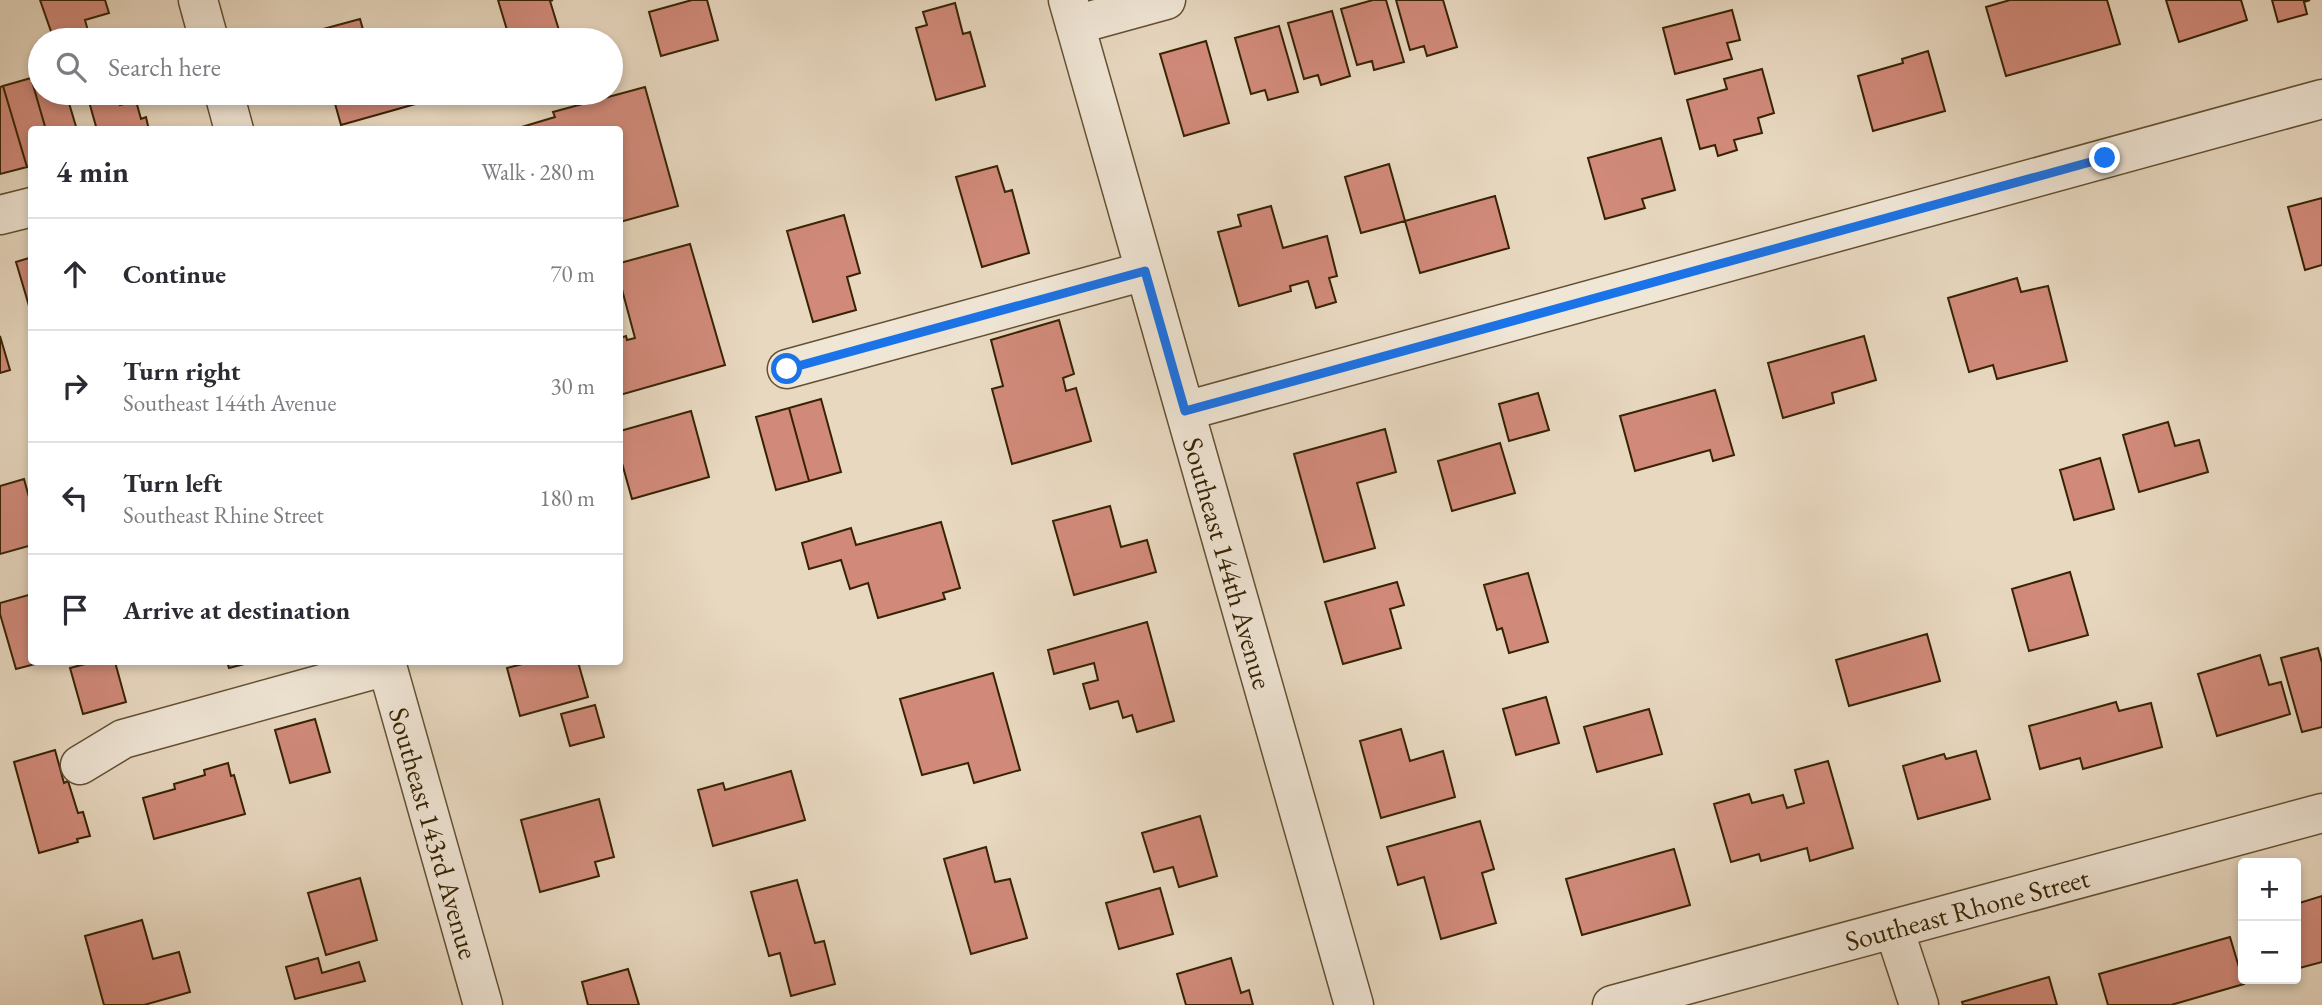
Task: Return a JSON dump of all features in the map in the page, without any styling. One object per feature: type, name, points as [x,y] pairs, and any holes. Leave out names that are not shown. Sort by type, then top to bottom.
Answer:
[{"type":"street","points":[[198,0],[206,28]]},
{"type":"street","points":[[1072,13],[1166,0]]},
{"type":"street","name":"Southeast 144th Avenue","points":[[1072,13],[1354,1005]]},
{"type":"street","points":[[1185,411],[2322,99]]},
{"type":"street","points":[[227,105],[233,126]]},
{"type":"street","points":[[0,215],[28,208]]},
{"type":"street","points":[[787,369],[1145,271]]},
{"type":"street","points":[[80,765],[122,739],[382,665]]},
{"type":"street","name":"Southeast 143rd Avenue","points":[[386,665],[483,1005]]},
{"type":"street","name":"Southeast Rhone Street","points":[[1612,1005],[2322,813]]},
{"type":"street","points":[[1894,929],[1919,1005]]},
{"type":"building","points":[[40,0],[105,0],[109,13],[85,20],[87,28],[50,28]]},
{"type":"building","points":[[498,0],[553,0],[550,1],[558,28],[506,28]]},
{"type":"building","points":[[692,0],[707,0],[718,40],[661,56],[649,12]]},
{"type":"building","points":[[1373,0],[1386,0],[1404,62],[1374,70],[1372,61],[1357,65],[1341,9]]},
{"type":"building","points":[[1396,0],[1443,0],[1457,47],[1427,56],[1424,46],[1410,50]]},
{"type":"building","points":[[2010,0],[2107,0],[2120,44],[2006,76],[1986,7]]},
{"type":"building","points":[[2166,0],[2241,0],[2247,20],[2179,42]]},
{"type":"building","points":[[2272,0],[2310,0],[2304,2],[2307,14],[2278,22]]},
{"type":"building","points":[[955,3],[963,34],[970,32],[985,86],[936,100],[916,28],[927,25],[923,12]]},
{"type":"building","points":[[1732,10],[1740,40],[1727,43],[1732,59],[1675,74],[1663,28]]},
{"type":"building","points":[[1332,11],[1350,76],[1321,85],[1318,75],[1304,79],[1288,23]]},
{"type":"building","points":[[360,19],[363,28],[327,28]]},
{"type":"building","points":[[1279,26],[1298,92],[1268,100],[1265,90],[1251,94],[1235,38]]},
{"type":"building","points":[[1206,41],[1229,123],[1184,136],[1160,54]]},
{"type":"building","points":[[1928,51],[1945,111],[1873,131],[1858,76],[1903,63],[1902,59]]},
{"type":"building","points":[[1762,69],[1774,113],[1758,118],[1762,133],[1734,140],[1737,150],[1718,156],[1715,145],[1700,149],[1687,100],[1727,89],[1724,79]]},
{"type":"building","points":[[28,79],[28,105],[39,105],[45,126],[28,126],[27,167],[3,86]]},
{"type":"building","points":[[3,86],[27,167],[0,174],[0,87]]},
{"type":"building","points":[[645,87],[678,206],[623,221],[623,126],[525,126],[555,117],[553,112],[579,105],[623,105],[623,93]]},
{"type":"building","points":[[39,105],[70,105],[76,126],[45,126]]},
{"type":"building","points":[[90,105],[137,105],[141,119],[146,117],[148,126],[96,126]]},
{"type":"building","points":[[335,105],[412,105],[341,125]]},
{"type":"building","points":[[1661,138],[1675,190],[1642,199],[1645,208],[1605,219],[1588,158]]},
{"type":"building","points":[[1389,164],[1405,221],[1361,233],[1345,177]]},
{"type":"building","points":[[997,166],[1005,192],[1012,190],[1029,253],[982,267],[956,177]]},
{"type":"building","points":[[1495,196],[1509,248],[1420,273],[1405,221]]},
{"type":"building","points":[[2322,198],[2322,265],[2305,270],[2288,207]]},
{"type":"building","points":[[1271,206],[1283,248],[1327,236],[1337,276],[1329,278],[1336,302],[1316,308],[1308,281],[1290,286],[1291,291],[1239,306],[1218,232],[1241,226],[1238,215]]},
{"type":"building","points":[[844,215],[860,273],[847,277],[856,310],[813,322],[787,231]]},
{"type":"building","points":[[690,244],[725,365],[623,394],[623,337],[626,336],[627,340],[635,338],[623,293],[623,262]]},
{"type":"building","points":[[28,258],[28,302],[16,262]]},
{"type":"building","points":[[2017,278],[2021,292],[2048,286],[2067,361],[1997,379],[1993,365],[1969,372],[1948,298]]},
{"type":"building","points":[[1059,320],[1074,374],[1063,378],[1066,391],[1076,388],[1091,441],[1012,464],[992,389],[1003,386],[991,340]]},
{"type":"building","points":[[0,336],[10,370],[0,373]]},
{"type":"building","points":[[1864,336],[1876,380],[1832,393],[1834,403],[1783,418],[1768,363]]},
{"type":"building","points":[[1715,390],[1734,455],[1713,461],[1710,450],[1635,471],[1620,416]]},
{"type":"building","points":[[1538,393],[1549,430],[1509,441],[1499,404]]},
{"type":"building","points":[[821,399],[841,472],[809,481],[789,408]]},
{"type":"building","points":[[789,408],[809,481],[776,490],[756,417]]},
{"type":"building","points":[[691,411],[709,477],[632,499],[623,467],[623,430]]},
{"type":"building","points":[[2168,422],[2175,446],[2199,440],[2208,472],[2139,492],[2123,435]]},
{"type":"building","points":[[1385,429],[1396,472],[1357,483],[1375,548],[1324,562],[1294,454]]},
{"type":"building","points":[[1500,443],[1515,493],[1452,511],[1438,461]]},
{"type":"building","points":[[2100,458],[2114,509],[2074,520],[2060,470]]},
{"type":"building","points":[[24,479],[28,494],[28,546],[0,554],[0,486]]},
{"type":"building","points":[[1110,506],[1121,547],[1147,540],[1156,572],[1074,595],[1053,521]]},
{"type":"building","points":[[941,522],[960,588],[943,593],[945,599],[878,618],[868,583],[850,589],[841,560],[809,569],[802,543],[851,528],[856,545]]},
{"type":"building","points":[[2070,572],[2088,635],[2029,651],[2012,589]]},
{"type":"building","points":[[1528,573],[1548,642],[1509,653],[1502,628],[1497,630],[1484,585]]},
{"type":"building","points":[[1397,582],[1404,605],[1390,609],[1401,648],[1343,664],[1325,602]]},
{"type":"building","points":[[28,595],[28,665],[31,665],[16,669],[0,614],[0,603]]},
{"type":"building","points":[[1147,622],[1174,721],[1137,732],[1132,715],[1123,718],[1118,701],[1090,709],[1083,684],[1098,680],[1094,663],[1054,674],[1048,650]]},
{"type":"building","points":[[1927,634],[1940,681],[1849,706],[1836,660]]},
{"type":"building","points":[[2318,648],[2322,663],[2322,727],[2302,732],[2281,658]]},
{"type":"building","points":[[2260,655],[2269,685],[2281,682],[2290,714],[2217,736],[2198,674]]},
{"type":"building","points":[[82,665],[116,665],[126,702],[83,714],[70,668]]},
{"type":"building","points":[[518,665],[579,665],[588,697],[520,716],[507,668]]},
{"type":"building","points":[[993,673],[1020,770],[974,783],[968,763],[922,775],[900,699]]},
{"type":"building","points":[[1546,697],[1559,743],[1516,755],[1503,709]]},
{"type":"building","points":[[2116,702],[2119,711],[2151,703],[2162,747],[2083,769],[2080,758],[2040,769],[2029,726]]},
{"type":"building","points":[[595,705],[604,737],[570,746],[561,714]]},
{"type":"building","points":[[1649,709],[1662,754],[1597,772],[1584,727]]},
{"type":"building","points":[[315,719],[330,772],[290,783],[275,730]]},
{"type":"building","points":[[1401,729],[1410,761],[1443,751],[1455,797],[1381,818],[1360,741]]},
{"type":"building","points":[[55,750],[64,783],[68,781],[78,813],[83,812],[90,836],[39,853],[14,762]]},
{"type":"building","points":[[1976,751],[1990,799],[1918,819],[1903,766],[1944,754],[1946,759]]},
{"type":"building","points":[[1828,761],[1853,848],[1810,861],[1807,848],[1761,861],[1759,854],[1731,862],[1714,804],[1749,794],[1752,803],[1783,795],[1787,808],[1804,803],[1795,770]]},
{"type":"building","points":[[228,763],[245,814],[154,839],[143,798],[175,789],[174,784],[205,775],[204,770]]},
{"type":"building","points":[[791,771],[805,820],[713,846],[698,790],[723,783],[725,790]]},
{"type":"building","points":[[599,799],[614,857],[595,862],[599,876],[540,892],[521,820]]},
{"type":"building","points":[[1200,816],[1217,876],[1179,887],[1173,867],[1154,872],[1142,833]]},
{"type":"building","points":[[1480,821],[1494,869],[1482,873],[1496,923],[1441,939],[1424,877],[1398,885],[1387,847]]},
{"type":"building","points":[[986,847],[995,882],[1010,879],[1027,938],[971,954],[944,859]]},
{"type":"building","points":[[1674,849],[1690,905],[1582,935],[1566,879]]},
{"type":"building","points":[[360,878],[377,940],[326,955],[308,893]]},
{"type":"building","points":[[797,880],[815,943],[824,941],[835,984],[791,996],[780,953],[769,956],[751,892]]},
{"type":"building","points":[[1160,888],[1173,934],[1119,949],[1106,903]]},
{"type":"building","points":[[2322,896],[2322,962],[2301,968],[2301,921],[2301,902]]},
{"type":"building","points":[[142,920],[153,959],[179,952],[190,992],[144,1005],[104,1005],[85,936]]},
{"type":"building","points":[[2230,937],[2238,964],[2238,984],[2244,984],[2171,1005],[2108,1005],[2099,974]]},
{"type":"building","points":[[318,958],[322,973],[359,962],[365,981],[295,999],[286,967]]},
{"type":"building","points":[[1231,958],[1241,993],[1249,990],[1253,1005],[1186,1005],[1177,974]]},
{"type":"building","points":[[628,969],[639,1005],[588,1005],[582,982]]},
{"type":"building","points":[[2049,977],[2057,1005],[1963,1005],[1962,1002]]},
{"type":"route","points":[[787,369],[1145,271],[1185,411],[2105,158]]}]
